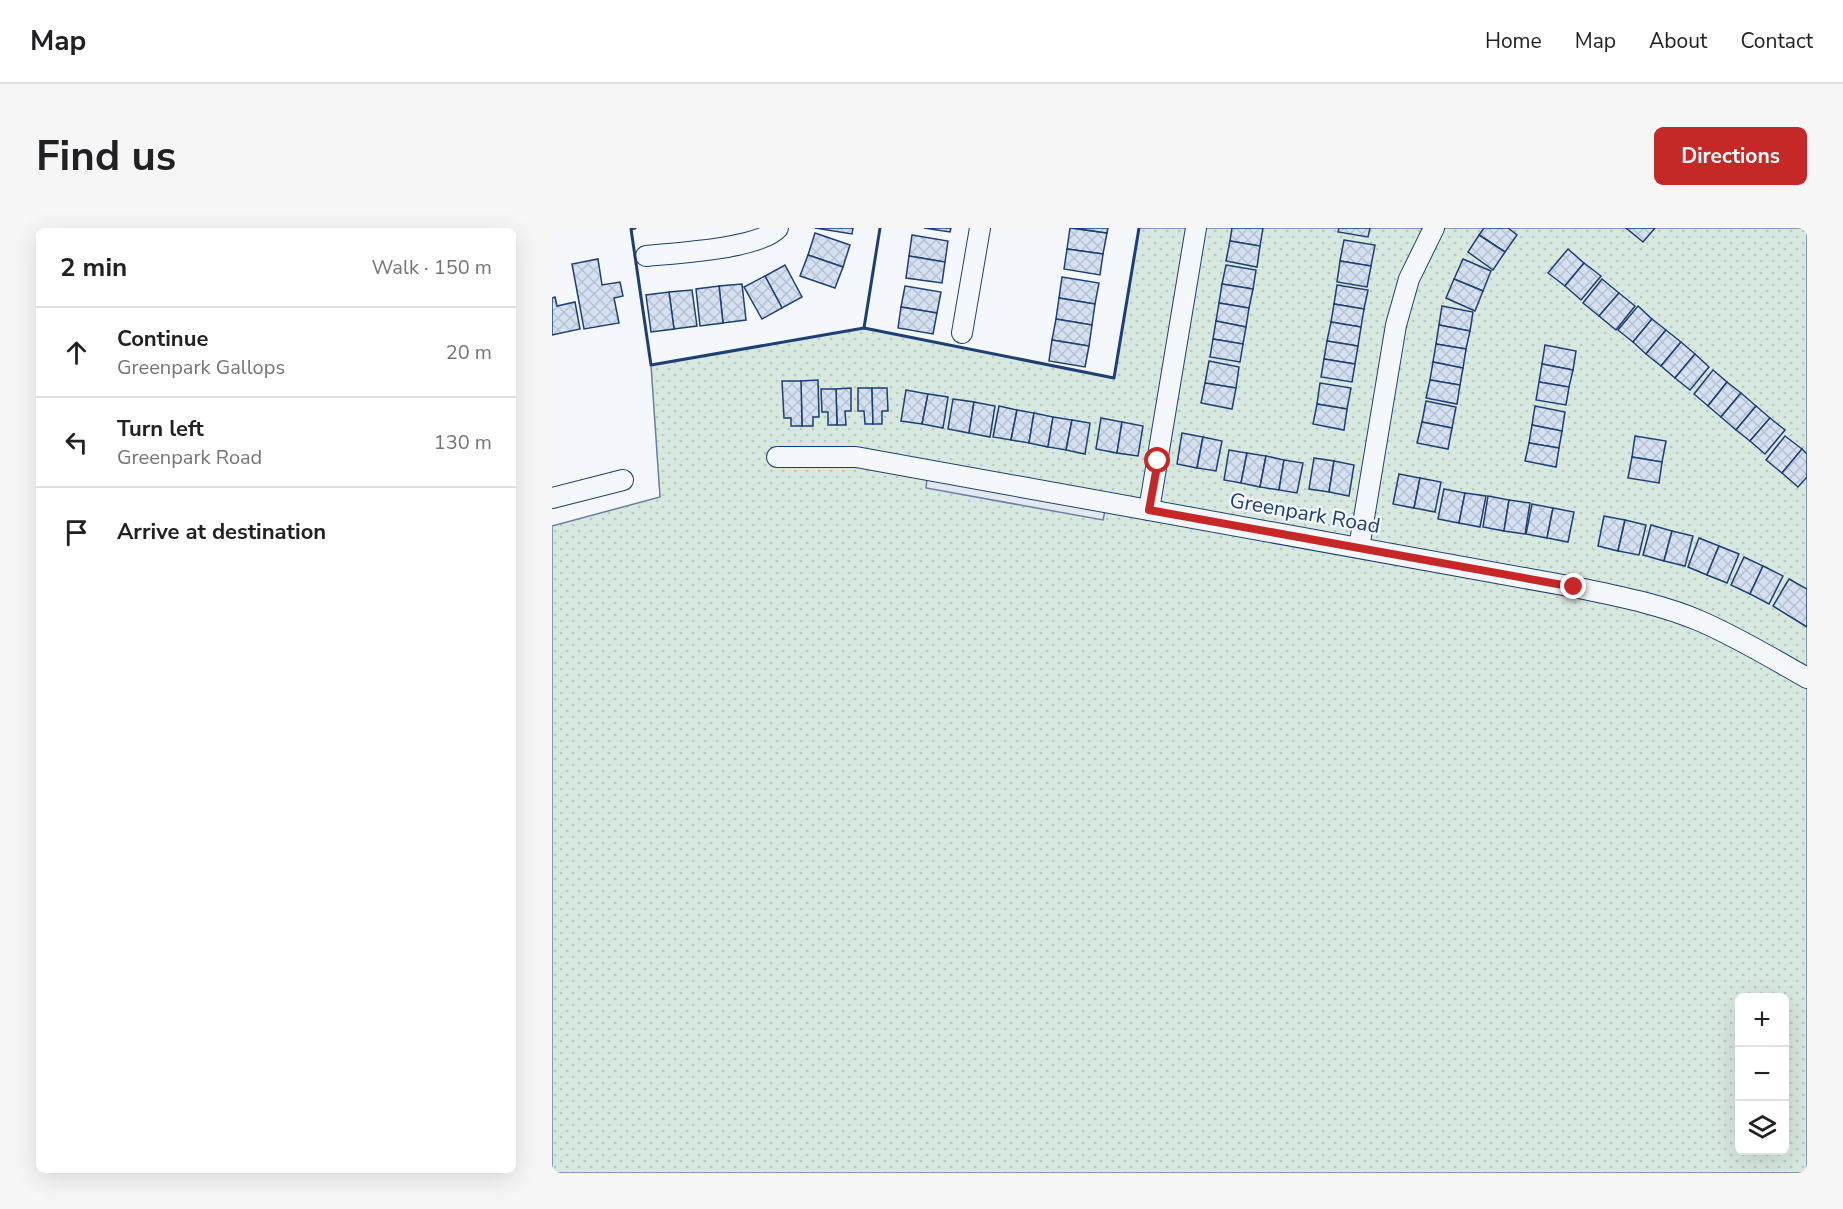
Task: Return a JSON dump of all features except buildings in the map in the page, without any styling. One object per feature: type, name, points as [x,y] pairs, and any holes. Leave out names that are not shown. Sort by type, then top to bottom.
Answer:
[{"type":"street","points":[[646,256],[732,245],[767,236],[778,228]]},
{"type":"street","points":[[962,333],[980,228]]},
{"type":"street","points":[[1149,510],[1196,228]]},
{"type":"street","points":[[1359,548],[1396,325],[1409,279],[1434,228]]},
{"type":"street","name":"Greenpark Road","points":[[777,457],[856,457],[1637,600],[1669,609],[1718,629],[1807,678]]},
{"type":"street","points":[[552,498],[623,480]]},
{"type":"shaded area","points":[[1139,228],[1807,228],[1807,1173],[552,1173],[552,526],[660,497],[651,365],[864,328],[1114,378]]},
{"type":"shaded area","points":[[927,479],[1105,511],[1103,520],[926,488]]},
{"type":"wall","points":[[635,228],[631,229],[651,365],[864,328],[1114,378],[1139,228]]},
{"type":"wall","points":[[864,328],[880,228]]},
{"type":"route","points":[[1158,461],[1149,510],[1574,587]]}]
